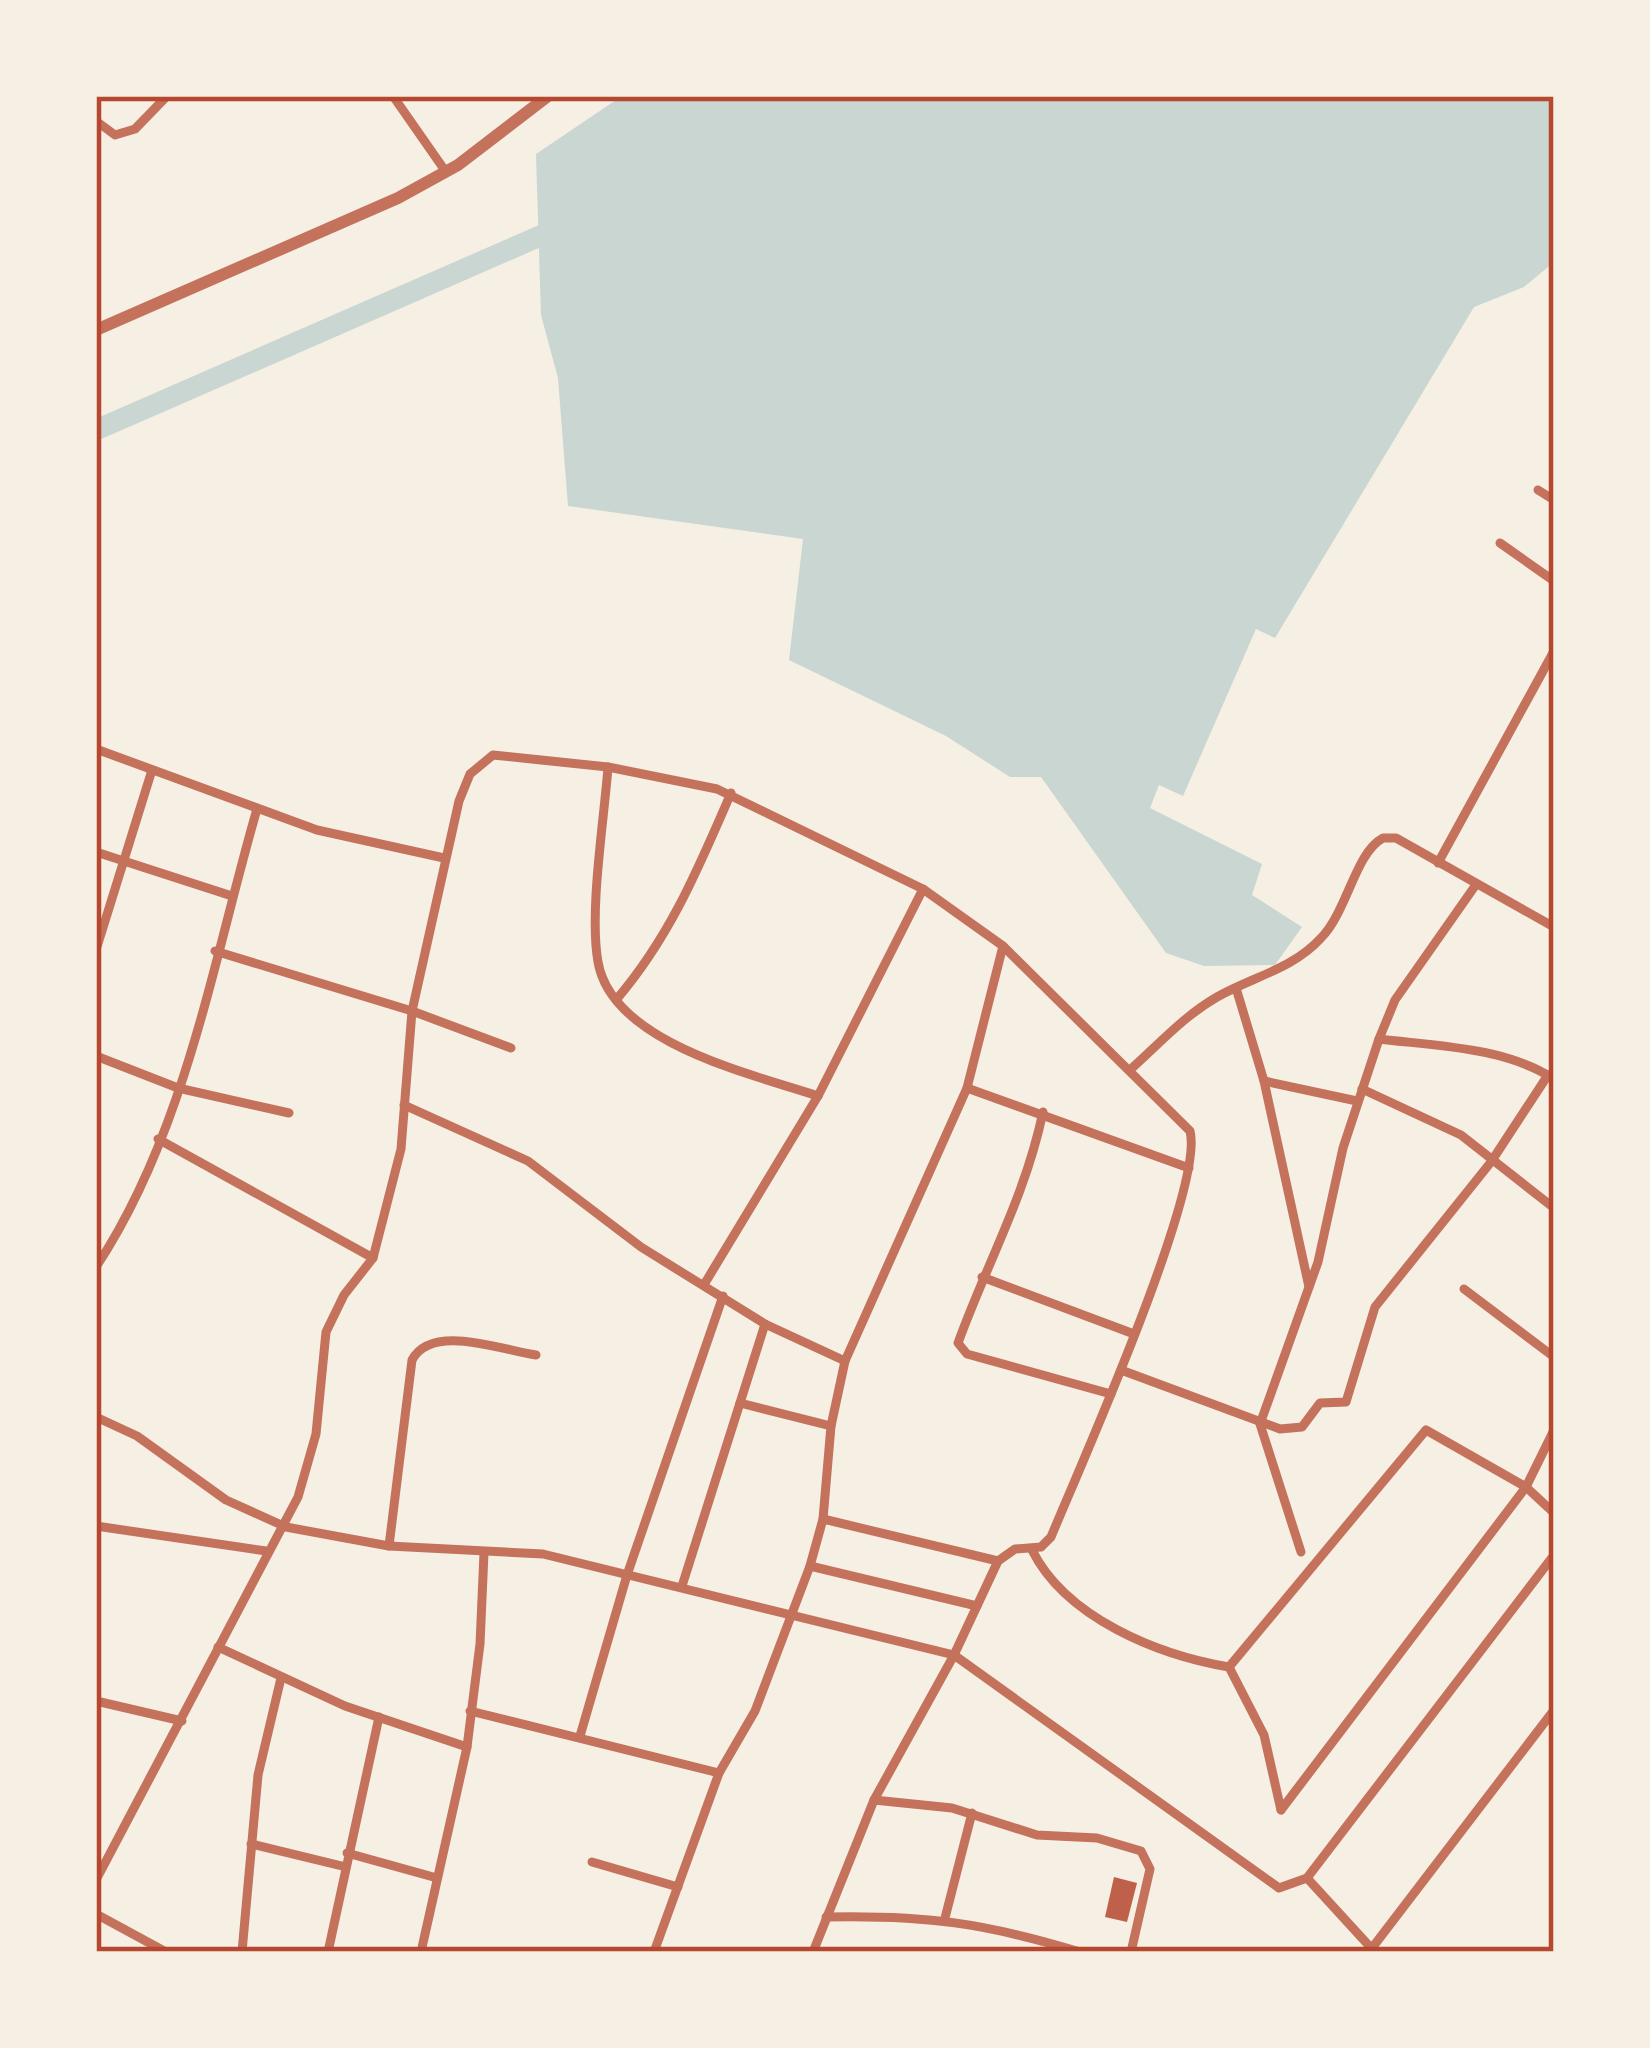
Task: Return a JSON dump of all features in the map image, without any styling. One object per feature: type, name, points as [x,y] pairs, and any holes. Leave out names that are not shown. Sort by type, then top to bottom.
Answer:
[{"type":"street","points":[[96,121],[106,131],[127,134],[167,96]]},
{"type":"street","points":[[393,96],[446,172]]},
{"type":"street","points":[[96,330],[358,216],[446,172],[548,96]]},
{"type":"street","points":[[1538,490],[1554,500]]},
{"type":"street","points":[[1501,543],[1554,581]]},
{"type":"street","points":[[1438,862],[1554,651]]},
{"type":"street","points":[[96,749],[316,830],[444,858]]},
{"type":"street","points":[[96,1880],[266,1551],[286,1527],[316,1434],[326,1332],[344,1295],[373,1258],[401,1148],[412,1011],[459,801],[480,761],[494,755],[608,766],[731,794],[923,889],[1003,946],[1190,1131],[1190,1168],[1121,1370],[1051,1537],[1032,1550],[1015,1549],[998,1561],[954,1655],[874,1799],[813,1952]]},
{"type":"street","points":[[608,766],[597,961],[616,1000],[640,1024],[708,1059],[818,1096]]},
{"type":"street","points":[[96,950],[152,770]]},
{"type":"street","points":[[616,1000],[655,955],[677,918],[731,794]]},
{"type":"street","points":[[96,1267],[123,1226],[178,1088],[257,808]]},
{"type":"street","points":[[1131,1070],[1188,1016],[1298,960],[1320,940],[1344,912],[1373,843],[1396,838],[1554,927]]},
{"type":"street","points":[[96,852],[232,896]]},
{"type":"street","points":[[1301,1552],[1260,1424],[1309,1287],[1357,1101],[1379,1039],[1395,1000],[1475,886]]},
{"type":"street","points":[[705,1282],[818,1096],[923,889]]},
{"type":"street","points":[[654,1952],[719,1773],[755,1711],[810,1566],[823,1519],[832,1426],[845,1361],[968,1088],[1003,946]]},
{"type":"street","points":[[215,951],[412,1011],[511,1048]]},
{"type":"street","points":[[1236,988],[1264,1081],[1309,1287]]},
{"type":"street","points":[[1121,1370],[1260,1424],[1295,1430],[1314,1406],[1346,1402],[1376,1307],[1491,1162],[1551,1077],[1490,1054],[1379,1039]]},
{"type":"street","points":[[96,1056],[178,1088],[289,1113]]},
{"type":"street","points":[[1264,1081],[1357,1101]]},
{"type":"street","points":[[968,1088],[1190,1168]]},
{"type":"street","points":[[1361,1089],[1461,1135],[1554,1208]]},
{"type":"street","points":[[404,1106],[528,1162],[641,1247],[705,1282],[765,1324],[845,1361]]},
{"type":"street","points":[[1043,1112],[1015,1216],[982,1277],[960,1351],[1112,1394]]},
{"type":"street","points":[[158,1139],[373,1258]]},
{"type":"street","points":[[982,1277],[1133,1334]]},
{"type":"street","points":[[1464,1288],[1554,1357]]},
{"type":"street","points":[[580,1736],[627,1575],[724,1296]]},
{"type":"street","points":[[682,1586],[765,1324]]},
{"type":"street","points":[[389,1546],[412,1360],[419,1348],[435,1339],[536,1355]]},
{"type":"street","points":[[740,1403],[832,1426]]},
{"type":"street","points":[[96,1417],[137,1436],[226,1500],[286,1527],[389,1546],[543,1554],[954,1655],[1279,1888],[1307,1878],[1554,1555]]},
{"type":"street","points":[[1229,1667],[1426,1430],[1526,1487],[1554,1513]]},
{"type":"street","points":[[1032,1550],[1051,1580],[1146,1646],[1229,1667],[1264,1735],[1281,1810],[1526,1487],[1554,1430]]},
{"type":"street","points":[[823,1519],[998,1561]]},
{"type":"street","points":[[96,1526],[266,1551]]},
{"type":"street","points":[[421,1952],[466,1747],[480,1644],[484,1552]]},
{"type":"street","points":[[810,1566],[977,1606]]},
{"type":"street","points":[[218,1647],[281,1678],[466,1747]]},
{"type":"street","points":[[242,1952],[258,1775],[281,1678]]},
{"type":"street","points":[[96,1701],[182,1721]]},
{"type":"street","points":[[1307,1878],[1372,1951],[1554,1710]]},
{"type":"street","points":[[470,1711],[719,1773]]},
{"type":"street","points":[[328,1952],[342,1866],[379,1717]]},
{"type":"street","points":[[874,1799],[972,1813],[1036,1835],[1097,1838],[1141,1851],[1150,1869],[1131,1952]]},
{"type":"street","points":[[945,1918],[972,1813]]},
{"type":"street","points":[[250,1844],[342,1866]]},
{"type":"street","points":[[346,1853],[437,1878]]},
{"type":"street","points":[[592,1862],[678,1887]]},
{"type":"street","points":[[96,1914],[166,1952]]},
{"type":"street","points":[[826,1917],[945,1918],[991,1924],[1081,1952]]},
{"type":"shaded area","points":[[622,96],[1554,96],[1554,262],[1524,287],[1474,307],[1275,638],[1256,629],[1183,796],[1159,785],[1150,808],[1262,864],[1252,895],[1302,927],[1275,965],[1204,966],[1166,953],[1041,777],[1010,777],[946,736],[789,660],[803,539],[568,506],[558,378],[541,315],[536,154]]},
{"type":"building","points":[[1114,1877],[1137,1883],[1127,1922],[1105,1917]]},
{"type":"waterway","points":[[96,430],[563,226]]}]
